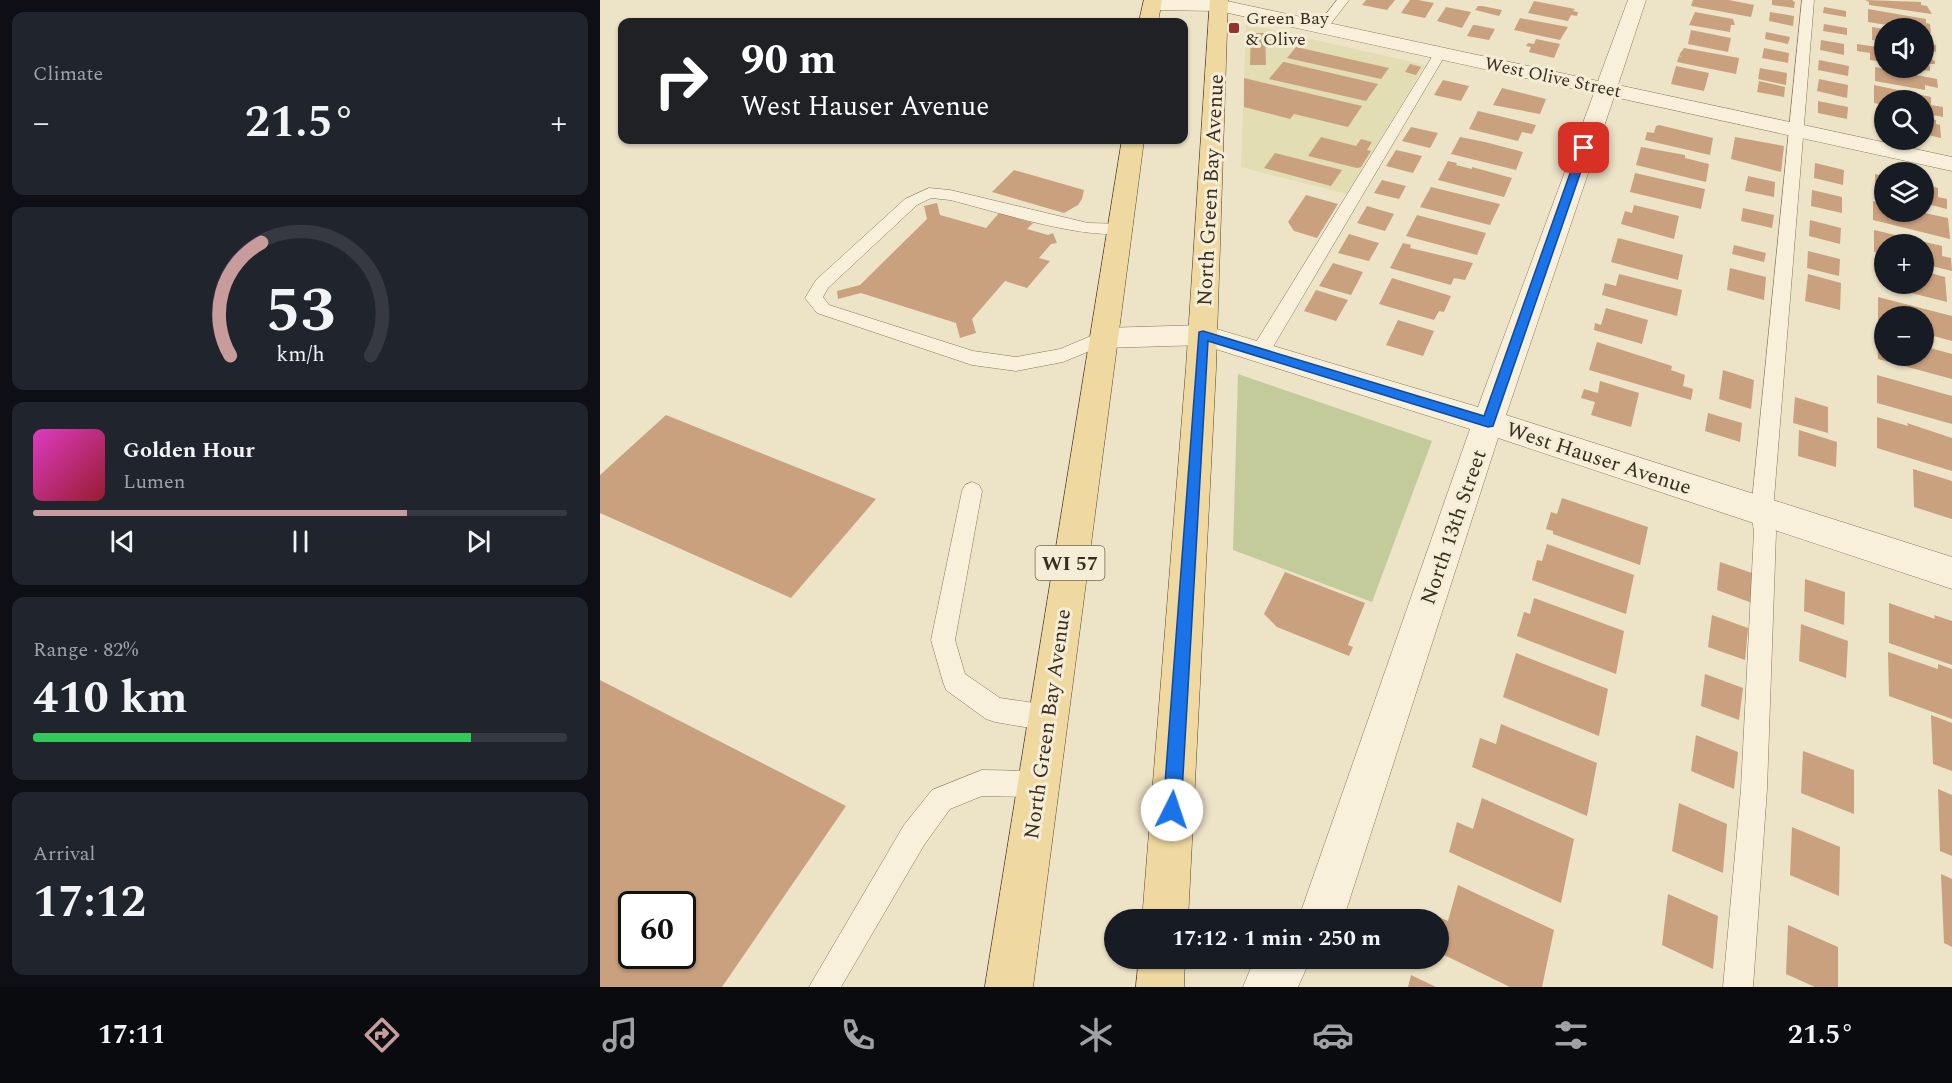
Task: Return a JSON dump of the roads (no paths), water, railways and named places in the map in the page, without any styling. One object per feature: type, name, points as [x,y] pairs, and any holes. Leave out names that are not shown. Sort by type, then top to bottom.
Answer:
[{"type":"main road","name":"North Green Bay Avenue","points":[[1166,909],[1203,335],[1219,2]]},
{"type":"main road","name":"North Green Bay Avenue","points":[[1009,987],[1132,144]]},
{"type":"main road","points":[[1160,987],[1161,969]]},
{"type":"street","name":"North 13th Street","points":[[1321,907],[1636,0]]},
{"type":"street","name":"West Olive Street","points":[[1151,9],[1219,2],[1322,27],[1952,164]]},
{"type":"street","name":"West Hauser Avenue","points":[[1103,338],[1203,335],[1488,422],[1952,573]]},
{"type":"street","points":[[1267,987],[1276,980],[1282,969]]},
{"type":"street","points":[[1298,987],[1304,969]]},
{"type":"lane","points":[[1322,27],[1342,0]]},
{"type":"lane","points":[[1738,987],[1755,789],[1765,532],[1762,511],[1808,0]]},
{"type":"lane","points":[[1260,352],[1441,52]]},
{"type":"lane","points":[[1103,338],[1063,355],[1016,364],[972,358],[823,309],[814,298],[822,284],[911,202],[929,194],[950,195],[1088,228],[1120,228]]},
{"type":"lane","points":[[972,491],[943,640],[956,682],[995,710],[1048,718]]},
{"type":"lane","points":[[824,987],[914,835],[941,799],[982,783],[1038,784]]},
{"type":"place","name":"Green Bay & Olive","points":[[1234,28]]}]
